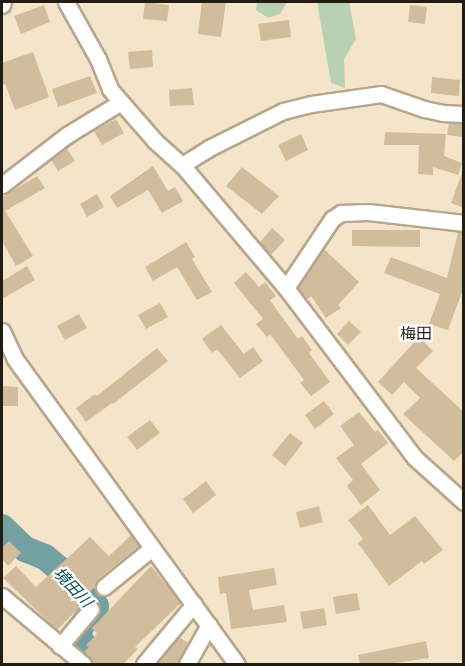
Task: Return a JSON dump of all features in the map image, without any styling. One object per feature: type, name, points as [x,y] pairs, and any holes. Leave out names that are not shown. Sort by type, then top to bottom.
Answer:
[{"type":"street","points":[[66,2],[98,59],[110,89],[155,141],[182,165],[286,288],[415,458],[464,502]]},
{"type":"street","points":[[182,165],[209,148],[283,111],[311,104],[381,94],[434,111],[464,114]]},
{"type":"street","points":[[2,185],[67,135],[121,102]]},
{"type":"street","points":[[286,288],[332,219],[341,213],[368,212],[464,223]]},
{"type":"street","points":[[2,331],[15,359],[237,664]]},
{"type":"street","points":[[104,587],[152,548]]},
{"type":"street","points":[[2,596],[83,664]]},
{"type":"street","points":[[144,664],[194,604]]},
{"type":"street","points":[[60,646],[92,609]]},
{"type":"street","points":[[187,664],[209,625]]},
{"type":"green space","points":[[257,2],[287,2],[280,14],[268,18],[256,10]]},
{"type":"green space","points":[[317,2],[349,2],[356,39],[344,59],[345,88],[331,83]]},
{"type":"building","points":[[145,2],[169,5],[167,21],[143,19]]},
{"type":"building","points":[[202,2],[226,2],[221,37],[198,34]]},
{"type":"building","points":[[44,5],[50,22],[21,34],[14,16]]},
{"type":"building","points":[[410,5],[427,7],[425,24],[408,22]]},
{"type":"building","points":[[289,20],[291,37],[261,41],[258,24]]},
{"type":"building","points":[[152,50],[153,67],[130,69],[128,52]]},
{"type":"building","points":[[33,52],[49,97],[15,110],[5,84],[2,85],[2,63]]},
{"type":"building","points":[[90,76],[97,93],[58,107],[52,89]]},
{"type":"building","points":[[432,77],[460,80],[459,96],[431,93]]},
{"type":"building","points":[[192,88],[194,105],[170,106],[169,90]]},
{"type":"building","points":[[116,119],[124,133],[102,145],[94,131]]},
{"type":"building","points":[[449,123],[464,124],[462,137],[447,135]]},
{"type":"building","points":[[385,132],[446,134],[444,156],[462,163],[458,175],[433,167],[433,175],[418,174],[419,145],[384,145]]},
{"type":"building","points":[[301,134],[308,150],[286,161],[278,145]]},
{"type":"building","points":[[67,149],[75,161],[58,171],[51,160]]},
{"type":"building","points":[[153,166],[168,191],[175,187],[183,201],[162,213],[148,190],[117,208],[110,196]]},
{"type":"building","points":[[242,167],[279,196],[262,214],[226,186]]},
{"type":"building","points":[[462,173],[464,174],[464,208],[451,203]]},
{"type":"building","points":[[37,176],[45,188],[5,211],[33,256],[16,266],[2,241],[2,197]]},
{"type":"building","points":[[97,194],[104,207],[87,217],[80,204]]},
{"type":"building","points":[[272,228],[285,240],[271,255],[260,242]]},
{"type":"building","points":[[352,230],[420,230],[420,247],[352,246]]},
{"type":"building","points":[[458,232],[464,233],[464,287],[448,330],[429,324],[440,294],[384,273],[391,257],[447,278]]},
{"type":"building","points":[[186,242],[195,257],[192,259],[212,292],[197,300],[177,267],[153,281],[145,267]]},
{"type":"building","points":[[324,249],[359,282],[338,305],[341,308],[326,318],[311,296],[308,299],[298,288]]},
{"type":"building","points":[[27,266],[35,280],[2,299],[2,281]]},
{"type":"building","points":[[246,272],[259,287],[265,282],[276,296],[270,300],[298,339],[302,336],[312,350],[309,353],[330,382],[311,396],[300,383],[304,380],[270,334],[267,337],[256,324],[263,319],[234,283]]},
{"type":"building","points":[[160,303],[168,317],[146,329],[138,315]]},
{"type":"building","points":[[79,314],[87,328],[65,340],[57,326]]},
{"type":"building","points":[[349,321],[361,332],[348,345],[337,334]]},
{"type":"building","points":[[221,325],[244,354],[253,347],[263,361],[240,378],[217,349],[212,353],[202,339]]},
{"type":"building","points":[[419,337],[433,351],[416,368],[464,412],[464,452],[454,461],[403,414],[420,398],[404,382],[392,395],[378,382]]},
{"type":"building","points":[[157,348],[168,361],[86,422],[76,408],[95,394],[97,396]]},
{"type":"building","points":[[2,386],[18,387],[18,406],[2,406]]},
{"type":"building","points":[[324,401],[334,414],[315,429],[305,415]]},
{"type":"building","points":[[359,412],[375,432],[378,430],[388,443],[361,464],[380,490],[361,505],[347,486],[353,480],[336,458],[354,445],[340,426]]},
{"type":"building","points":[[150,420],[160,433],[137,450],[127,437]]},
{"type":"building","points":[[290,433],[303,443],[285,466],[272,455]]},
{"type":"building","points":[[206,481],[216,495],[193,513],[183,499]]},
{"type":"building","points":[[368,505],[390,535],[415,516],[443,550],[424,564],[422,561],[389,586],[358,543],[363,539],[348,520]]},
{"type":"building","points":[[319,506],[323,522],[300,528],[296,512]]},
{"type":"building","points":[[131,535],[139,546],[98,579],[94,588],[80,601],[83,604],[57,630],[3,578],[16,566],[36,587],[90,537],[109,556]]},
{"type":"building","points":[[9,541],[21,553],[8,566],[2,559],[2,548]]},
{"type":"building","points":[[151,566],[181,603],[135,647],[138,649],[123,664],[93,664],[84,652],[89,647],[86,645],[97,634],[92,628]]},
{"type":"building","points":[[274,568],[277,585],[249,590],[253,610],[284,605],[287,622],[231,629],[226,593],[220,594],[218,577]]},
{"type":"building","points":[[357,593],[360,610],[336,614],[333,597]]},
{"type":"building","points":[[324,608],[327,625],[303,629],[300,612]]},
{"type":"building","points":[[179,637],[188,643],[177,664],[156,664]]},
{"type":"building","points":[[426,641],[429,658],[388,664],[360,664],[358,655]]},
{"type":"waterway","name":"境田川","points":[[2,527],[25,549],[45,557],[58,568],[64,580],[96,606],[77,632],[91,664]]},
{"type":"district","name":"梅田","points":[[416,333]]}]
